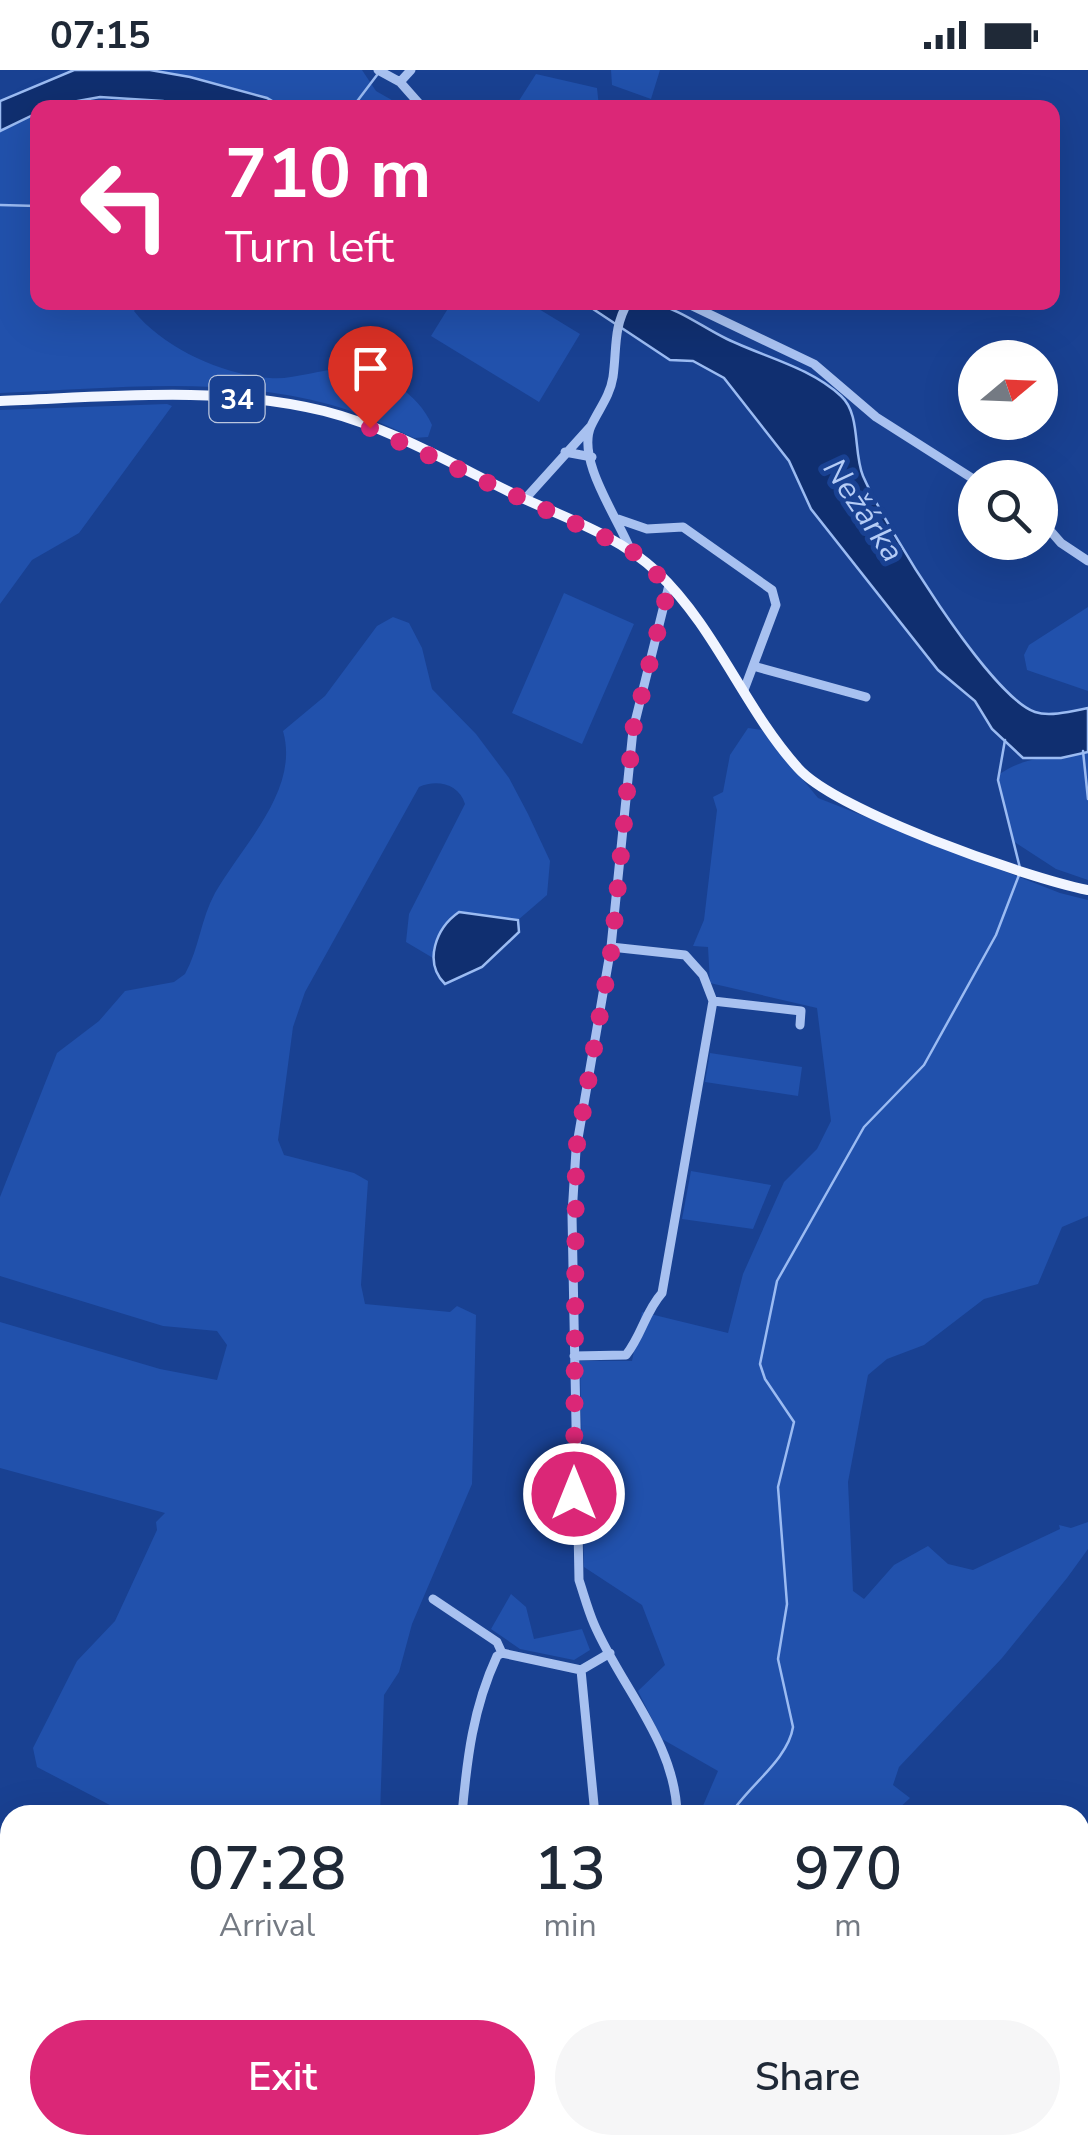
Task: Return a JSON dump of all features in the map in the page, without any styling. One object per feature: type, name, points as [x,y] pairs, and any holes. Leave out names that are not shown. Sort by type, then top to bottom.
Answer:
[{"type":"main road","name":"34","points":[[0,402],[167,395],[300,406],[370,428],[630,549],[669,586],[798,769],[840,801],[963,849],[1088,890]]},
{"type":"street","points":[[378,70],[400,82],[416,100]]},
{"type":"street","points":[[400,82],[411,70]]},
{"type":"street","points":[[525,499],[590,427],[613,378],[615,324],[623,310]]},
{"type":"street","points":[[701,310],[814,364],[876,417],[958,469]]},
{"type":"street","points":[[590,427],[592,457],[602,494],[630,549]]},
{"type":"street","points":[[565,452],[592,457]]},
{"type":"street","points":[[618,519],[647,529],[682,526],[772,590],[776,605],[744,690]]},
{"type":"street","points":[[1058,539],[1088,561]]},
{"type":"street","points":[[669,586],[633,730],[612,947],[576,1150],[574,1356],[579,1580],[610,1653],[664,1756],[675,1805]]},
{"type":"street","points":[[752,666],[866,697]]},
{"type":"street","points":[[574,1356],[626,1355],[637,1341],[646,1311],[662,1293],[714,1001],[703,975],[684,955],[612,947]]},
{"type":"street","points":[[714,1001],[801,1012],[800,1025]]},
{"type":"street","points":[[433,1600],[497,1642],[502,1653]]},
{"type":"street","points":[[463,1805],[467,1753],[479,1696],[496,1656],[502,1653],[581,1670],[610,1653]]},
{"type":"street","points":[[581,1670],[594,1805]]},
{"type":"shaded area","points":[[150,70],[362,70],[376,91],[392,100],[270,100]]},
{"type":"shaded area","points":[[611,70],[660,70],[651,99],[612,85]]},
{"type":"shaded area","points":[[536,74],[597,88],[598,100],[519,100]]},
{"type":"shaded area","points":[[30,116],[30,310],[135,310],[177,348],[252,376],[279,378],[346,369],[373,374],[418,403],[432,425],[428,437],[414,438],[328,404],[247,389],[165,386],[0,393],[0,131]]},
{"type":"shaded area","points":[[447,310],[541,310],[580,334],[539,402],[431,336]]},
{"type":"shaded area","points":[[172,406],[79,533],[32,560],[0,604],[0,410]]},
{"type":"shaded area","points":[[564,593],[634,624],[582,744],[512,713]]},
{"type":"shaded area","points":[[1088,607],[1088,691],[1027,670],[1024,655],[1029,645]]},
{"type":"shaded area","points":[[393,617],[409,623],[422,648],[432,689],[476,734],[509,778],[550,861],[547,895],[518,920],[459,912],[433,949],[433,958],[406,942],[409,914],[465,804],[458,792],[446,785],[419,787],[305,992],[293,1027],[278,1140],[284,1155],[354,1173],[368,1181],[361,1285],[365,1304],[450,1312],[457,1306],[476,1315],[472,1484],[412,1624],[399,1672],[384,1695],[380,1805],[110,1805],[37,1767],[33,1748],[77,1661],[115,1621],[157,1530],[156,1522],[165,1513],[0,1468],[0,1322],[160,1369],[217,1380],[227,1345],[217,1331],[163,1326],[0,1276],[0,1197],[57,1053],[99,1021],[125,991],[174,982],[185,974],[215,893],[276,795],[286,753],[283,731],[325,696],[377,626]]},
{"type":"shaded area","points":[[748,728],[762,730],[818,798],[1060,893],[1088,900],[1088,1216],[1062,1227],[1038,1284],[984,1299],[924,1345],[887,1359],[868,1375],[848,1482],[853,1591],[864,1599],[894,1565],[928,1546],[948,1564],[973,1570],[1060,1529],[1059,1525],[1071,1528],[1088,1522],[1088,1549],[1002,1658],[899,1767],[893,1785],[910,1798],[903,1805],[703,1805],[718,1771],[662,1739],[638,1691],[665,1665],[642,1605],[584,1567],[580,1361],[632,1361],[642,1312],[728,1333],[743,1274],[784,1182],[817,1149],[831,1121],[817,1008],[710,983],[708,947],[693,946],[704,920],[717,810],[713,797],[723,792],[730,755]]},
{"type":"shaded area","points":[[1088,752],[1088,880],[1056,869],[1013,841],[998,775],[1031,760]]},
{"type":"shaded area","points":[[710,1053],[802,1067],[798,1096],[705,1082]]},
{"type":"shaded area","points":[[691,1171],[771,1185],[753,1229],[682,1219]]},
{"type":"shaded area","points":[[511,1594],[526,1607],[534,1639],[582,1629],[590,1650],[574,1660],[520,1649],[491,1629]]},
{"type":"water","points":[[74,70],[150,70],[270,100],[30,100],[30,116],[0,131],[0,101]]},
{"type":"water","name":"Nežárka","points":[[595,310],[672,310],[801,370],[841,396],[854,423],[863,476],[892,531],[940,606],[1015,699],[1041,713],[1088,708],[1088,752],[1061,758],[1023,758],[992,729],[975,701],[938,670],[811,509],[789,461],[724,378],[693,361],[670,360]]},
{"type":"water","points":[[459,912],[518,920],[519,932],[482,967],[445,984],[435,966],[435,946],[444,927]]},
{"type":"waterway","points":[[358,100],[377,75]]},
{"type":"waterway","points":[[0,205],[30,206]]},
{"type":"waterway","points":[[1005,740],[998,780],[1020,868]]},
{"type":"waterway","points":[[1083,751],[1088,799]]},
{"type":"waterway","points":[[737,1805],[783,1751],[793,1727],[778,1659],[787,1604],[778,1487],[794,1422],[765,1379],[760,1364],[777,1281],[864,1127],[924,1065],[996,935],[1019,875]]},
{"type":"route","points":[[370,428],[630,549],[669,586],[633,730],[612,947],[576,1150],[572,1215],[574,1494]]}]
